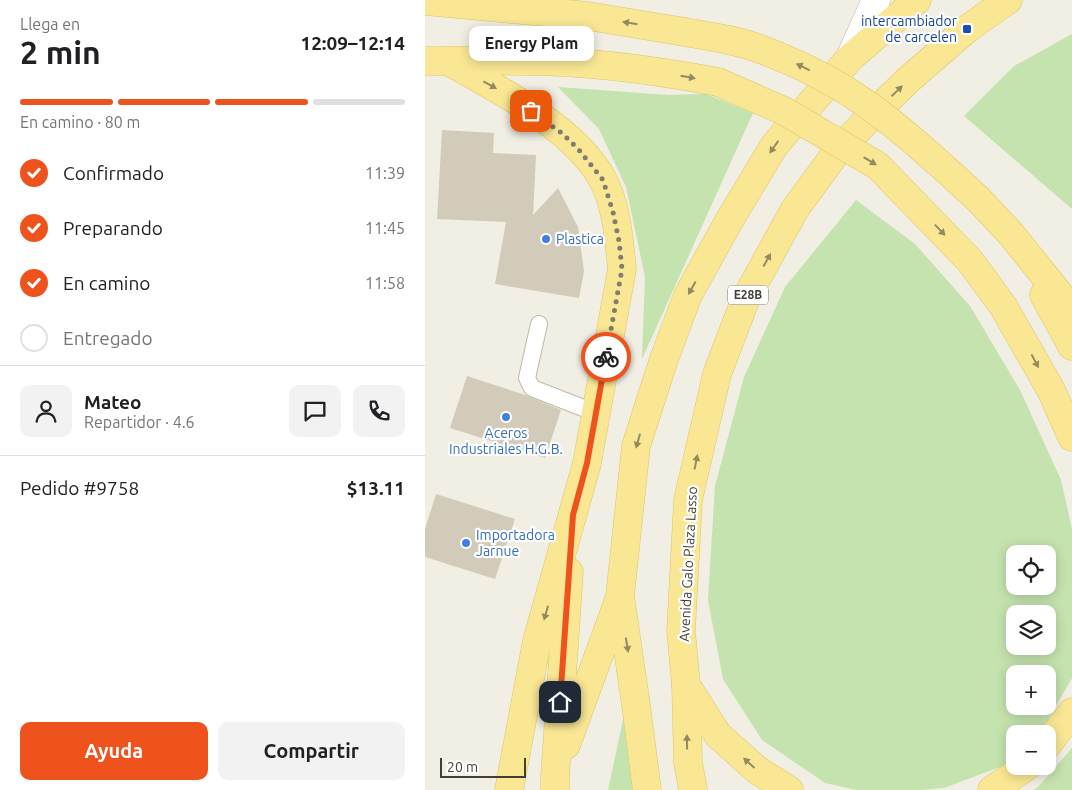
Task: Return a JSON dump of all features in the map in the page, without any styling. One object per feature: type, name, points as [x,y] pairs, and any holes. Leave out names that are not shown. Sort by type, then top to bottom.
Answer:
[{"type":"main road","points":[[555,784],[620,596],[636,446],[664,359],[688,295],[774,146],[850,58],[917,0]]},
{"type":"main road","name":"Avenida Galo Plaza Lasso","points":[[693,790],[687,762],[686,685],[681,631],[689,500],[717,374],[747,298],[795,209],[836,153],[908,80],[967,29],[1008,0]]},
{"type":"main road","points":[[425,1],[587,16],[679,31],[759,48],[802,66],[861,100],[907,135],[942,166],[977,198],[1011,234],[1072,310]]},
{"type":"main road","points":[[436,61],[526,60],[595,65],[658,71],[718,82],[784,111],[878,166],[970,261],[1003,306],[1051,390],[1072,437]]},
{"type":"main road","points":[[436,61],[505,93],[563,134],[579,150],[603,180],[613,212],[622,269],[587,463],[537,642],[509,790]]},
{"type":"main road","points":[[1011,234],[1072,346]]},
{"type":"main road","points":[[555,784],[573,515]]},
{"type":"main road","points":[[620,596],[647,790]]},
{"type":"main road","points":[[686,685],[718,735],[757,770],[789,790]]},
{"type":"main road","points":[[1056,733],[1072,712]]},
{"type":"main road","points":[[992,790],[1014,775]]},
{"type":"street","points":[[850,58],[876,0]]},
{"type":"lane","points":[[539,324],[527,378],[529,384],[532,388],[596,413]]},
{"type":"green space","points":[[1072,34],[1072,209],[964,116],[1014,66]]},
{"type":"green space","points":[[558,87],[668,95],[706,94],[753,113],[642,359],[645,277],[626,187],[599,129]]},
{"type":"green space","points":[[856,200],[915,244],[970,306],[1020,390],[1061,480],[1072,529],[1072,678],[1056,706],[1056,665],[1006,665],[1006,715],[1051,715],[1044,725],[1006,725],[1005,765],[944,788],[857,790],[825,783],[762,740],[723,679],[708,600],[715,486],[744,377],[785,287]]},
{"type":"green space","points":[[626,706],[647,790],[608,790]]},
{"type":"green space","points":[[1072,748],[1072,790],[1033,790],[1048,775],[1056,775],[1056,766]]},
{"type":"building","points":[[442,130],[494,133],[493,153],[536,155],[533,215],[558,188],[578,227],[584,271],[579,298],[495,284],[506,222],[437,219]]},
{"type":"building","name":"Aceros Industriales H.G.B.","points":[[467,376],[525,395],[561,410],[545,458],[450,428]]},
{"type":"building","name":"Importadora Jarnue","points":[[436,494],[515,519],[495,579],[425,557],[425,529]]},
{"type":"way so far","points":[[531,111],[563,134],[579,150],[603,180],[609,196],[619,241],[622,269],[606,357]]},
{"type":"place","name":"intercambiador de carcelen","points":[[967,29]]},
{"type":"place","name":"Energy Plam","points":[[531,111]]},
{"type":"place","name":"Plastica","points":[[546,239]]},
{"type":"place","name":"Aceros Industriales H.G.B.","points":[[506,417]]},
{"type":"place","name":"Importadora Jarnue","points":[[466,543]]},
{"type":"route","points":[[560,702],[573,515],[587,463],[606,357]]}]
